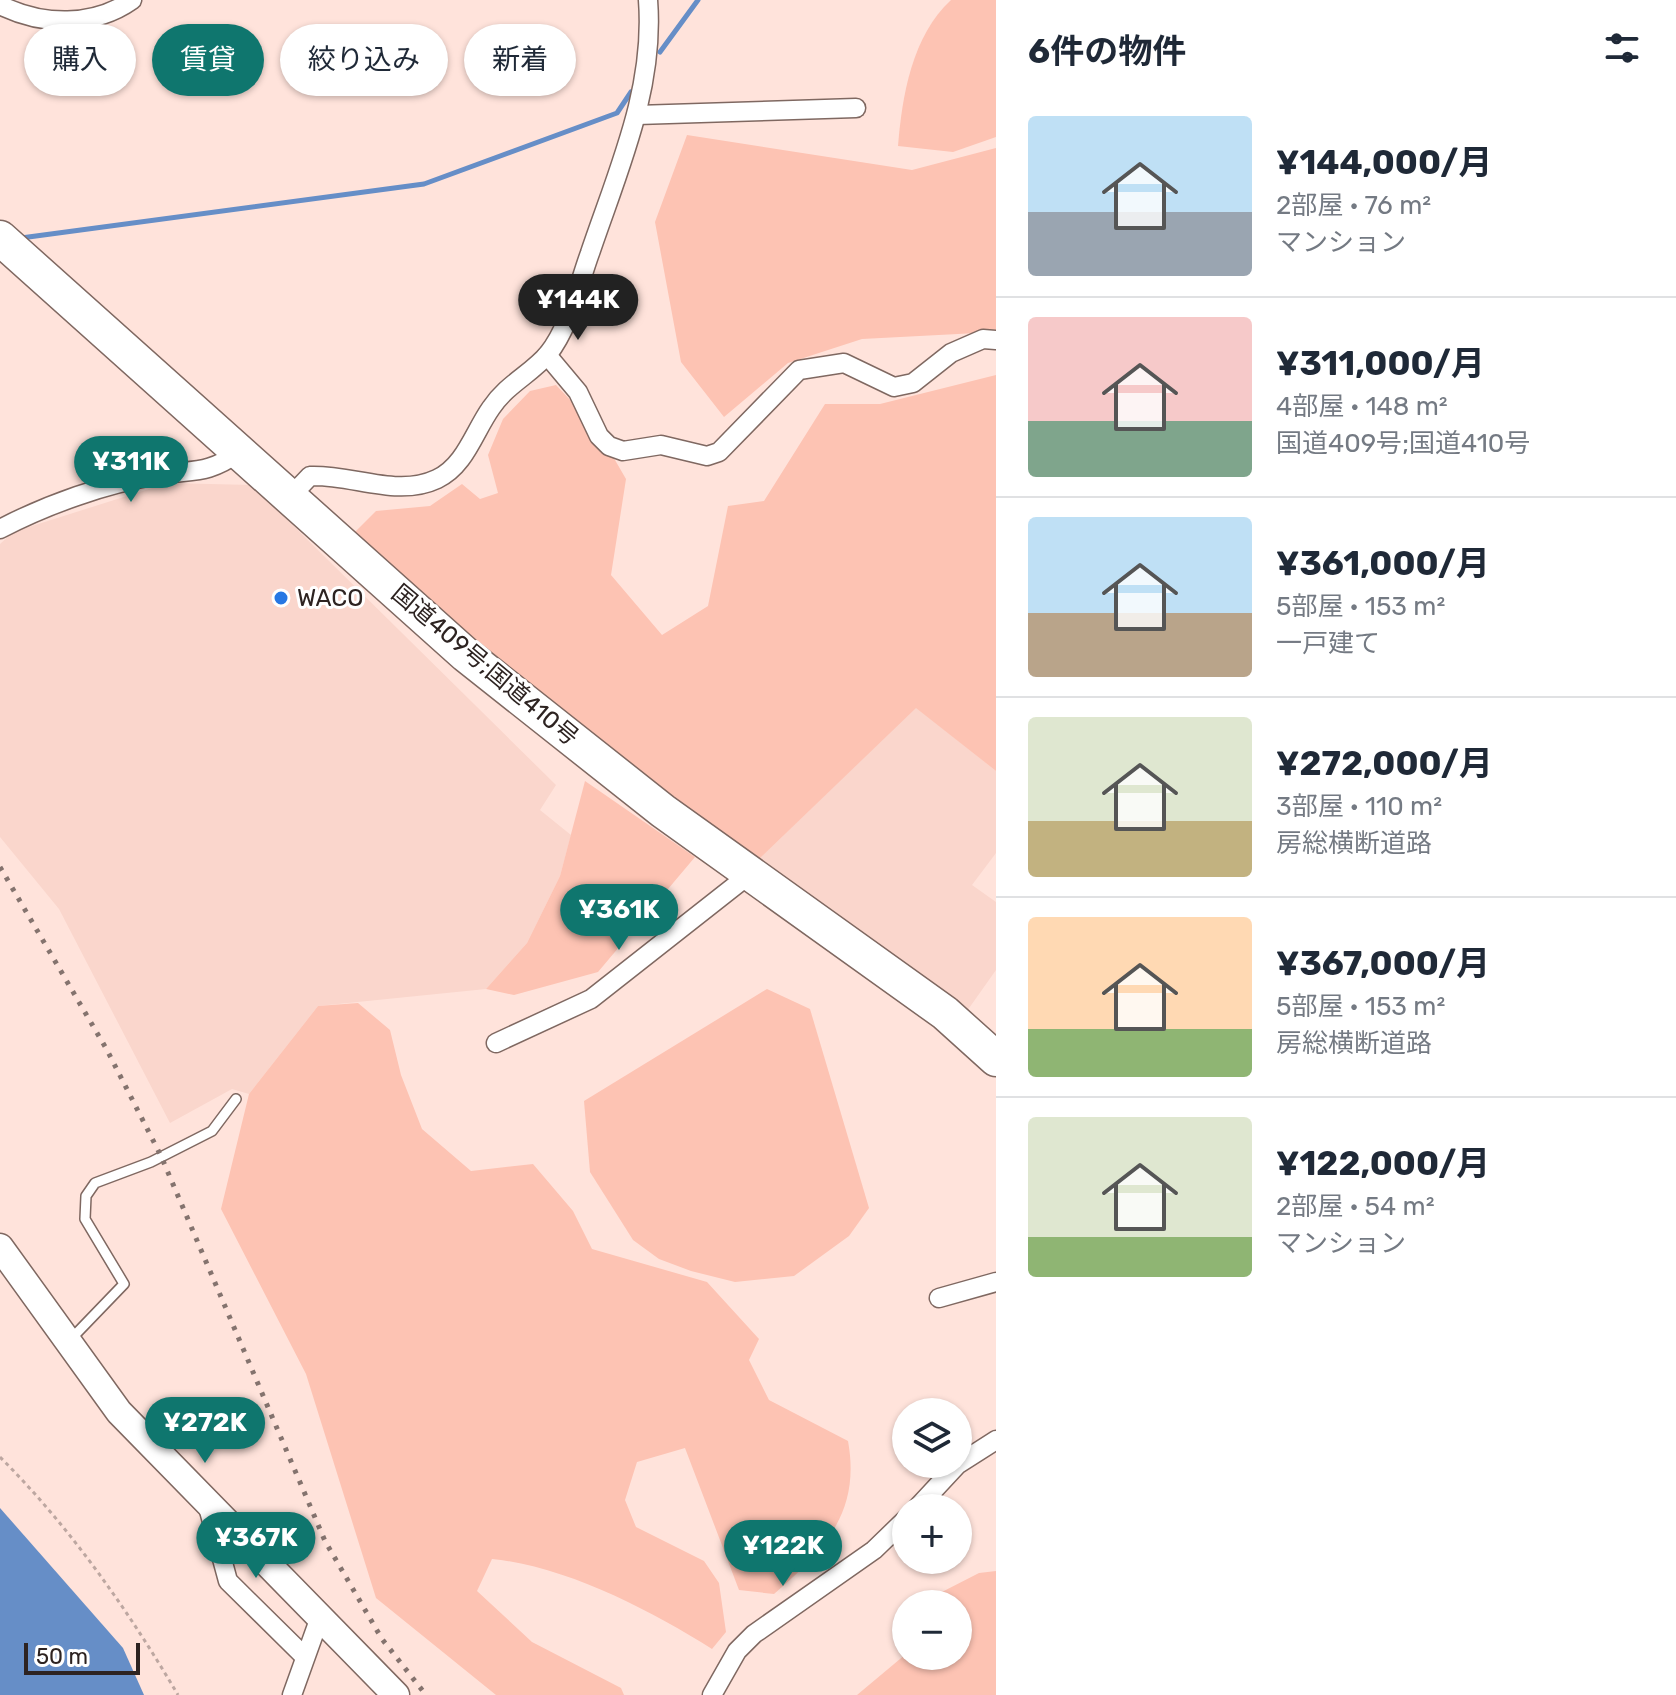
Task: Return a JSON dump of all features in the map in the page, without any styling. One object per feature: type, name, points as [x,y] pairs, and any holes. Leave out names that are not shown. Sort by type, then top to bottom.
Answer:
[{"type":"highway","name":"国道409号;国道410号","points":[[0,238],[466,655],[663,811],[945,1013],[996,1059]]},
{"type":"street","points":[[0,5],[76,22],[113,13],[132,0]]},
{"type":"street","points":[[290,497],[310,476],[389,486],[435,481],[452,471],[462,458],[503,391],[547,355],[566,321],[637,115],[649,47],[648,0]]},
{"type":"street","points":[[637,115],[856,108]]},
{"type":"street","points":[[547,355],[578,392],[599,436],[609,446],[623,451],[661,445],[707,456],[719,452],[799,370],[844,363],[894,387],[913,383],[951,353],[983,339],[996,340]]},
{"type":"street","points":[[0,529],[28,514],[86,495],[159,475],[210,470],[239,452]]},
{"type":"street","points":[[496,1043],[591,999],[750,874]]},
{"type":"street","points":[[0,1247],[119,1412],[396,1695]]},
{"type":"street","points":[[939,1298],[996,1282]]},
{"type":"street","points":[[930,1494],[957,1465],[996,1440]]},
{"type":"street","points":[[207,1503],[228,1581],[305,1657]]},
{"type":"street","points":[[712,1695],[737,1651],[754,1634],[874,1550],[892,1533]]},
{"type":"street","points":[[292,1695],[320,1617]]},
{"type":"lane","points":[[68,1341],[124,1284],[85,1219],[86,1196],[95,1183],[151,1162],[212,1131],[236,1099]]},
{"type":"path","points":[[0,1457],[83,1552],[141,1631],[178,1695]]},
{"type":"shaded area","points":[[951,0],[996,0],[996,137],[953,152],[898,146],[902,107],[911,68],[927,31]]},
{"type":"shaded area","points":[[687,135],[912,170],[996,148],[996,332],[862,339],[788,363],[724,417],[681,362],[655,222]]},
{"type":"shaded area","points":[[996,375],[996,771],[916,708],[757,861],[590,739],[359,546],[353,534],[376,511],[430,506],[462,484],[480,499],[498,493],[488,455],[503,419],[530,391],[556,385],[574,404],[583,405],[626,479],[611,575],[662,635],[708,606],[728,506],[764,501],[825,404],[880,404]]},
{"type":"shaded area","points":[[168,483],[252,485],[556,785],[540,810],[571,835],[560,876],[527,943],[486,989],[318,1006],[249,1094],[232,1089],[170,1123],[59,909],[0,837],[0,544],[13,532]]},
{"type":"shaded area","points":[[916,707],[996,771],[996,853],[972,885],[996,902],[996,970],[967,1011],[757,861]]},
{"type":"shaded area","points":[[585,781],[695,857],[598,972],[514,995],[486,989],[527,943],[560,876]]},
{"type":"shaded area","points":[[767,989],[810,1009],[869,1208],[849,1236],[794,1276],[735,1282],[659,1259],[633,1240],[590,1172],[584,1101]]},
{"type":"shaded area","points":[[358,1003],[390,1030],[401,1075],[422,1129],[471,1171],[533,1164],[573,1211],[592,1249],[707,1282],[759,1339],[749,1360],[769,1400],[848,1441],[851,1466],[849,1489],[835,1528],[808,1562],[774,1594],[739,1590],[685,1448],[637,1462],[625,1500],[636,1527],[704,1561],[719,1583],[726,1632],[712,1649],[662,1619],[577,1580],[520,1563],[492,1559],[477,1591],[532,1642],[621,1688],[624,1695],[496,1695],[376,1598],[306,1374],[221,1209],[249,1094],[318,1006]]},
{"type":"shaded area","points":[[996,1571],[996,1695],[857,1695],[892,1666],[892,1670],[972,1670],[972,1590],[946,1590],[979,1573]]},
{"type":"water","points":[[0,1508],[123,1648],[144,1695],[0,1695]]},
{"type":"waterway","points":[[660,52],[698,0]]},
{"type":"waterway","points":[[21,238],[424,184],[617,113],[631,92]]},
{"type":"railway","points":[[0,867],[107,1050],[161,1156],[325,1541],[382,1639],[426,1695]]},
{"type":"place","name":"WACO","points":[[281,598]]}]
